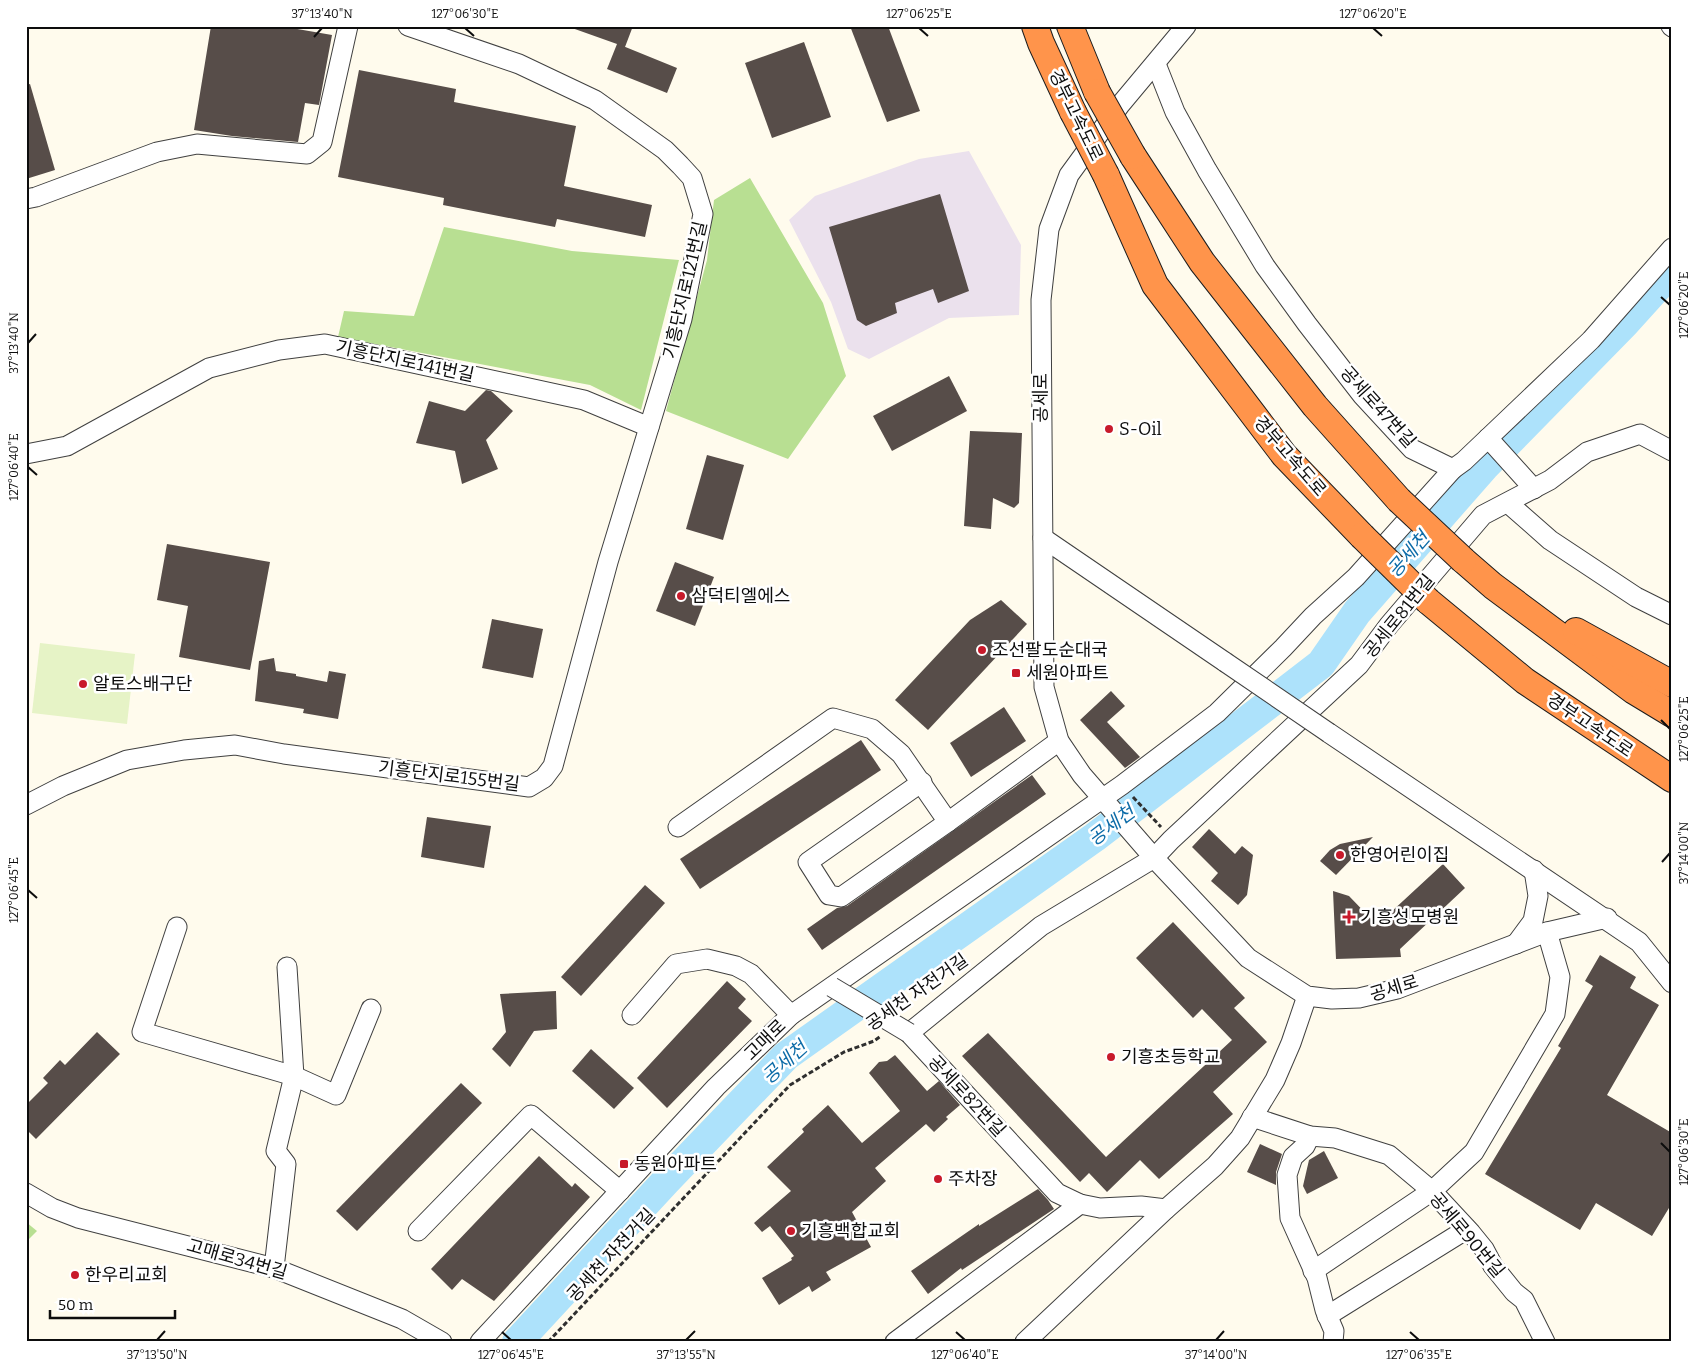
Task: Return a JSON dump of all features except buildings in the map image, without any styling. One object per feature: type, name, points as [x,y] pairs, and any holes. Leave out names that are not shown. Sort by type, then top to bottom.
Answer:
[{"type":"highway","name":"경부고속도로","points":[[1035,26],[1073,112],[1106,175],[1155,285],[1284,455],[1428,601],[1525,681],[1672,779]]},
{"type":"highway","name":"경부고속도로","points":[[1070,26],[1097,92],[1133,156],[1202,262],[1315,406],[1400,500],[1462,560],[1493,586],[1634,691],[1672,714]]},
{"type":"highway","points":[[1493,586],[1672,684]]},
{"type":"street","points":[[26,200],[36,198],[156,152],[197,144],[307,154],[322,142],[348,26]]},
{"type":"street","name":"기흥단지로121번길","points":[[408,26],[519,64],[595,100],[665,150],[692,178],[703,214],[682,319],[649,426]]},
{"type":"street","name":"공세로","points":[[1186,26],[1120,105],[1069,175],[1049,229],[1041,300],[1044,687],[1059,741],[1082,775],[1102,798],[1248,958],[1307,996],[1359,998],[1397,989],[1547,932],[1606,918]]},
{"type":"street","name":"공세로47번길","points":[[1156,64],[1175,112],[1207,170],[1265,266],[1302,317],[1362,395],[1412,448],[1453,470]]},
{"type":"street","points":[[1453,470],[1591,340],[1672,248]]},
{"type":"street","name":"기흥단지로141번길","points":[[26,454],[67,446],[209,368],[280,350],[325,344],[584,400],[649,426]]},
{"type":"street","name":"기흥단지로155번길","points":[[26,805],[62,786],[127,760],[184,750],[236,745],[284,754],[510,785],[529,787],[544,778],[553,766],[608,562],[649,426]]},
{"type":"street","name":"공세로81번길","points":[[1148,850],[1170,840],[1359,665],[1389,625],[1483,515],[1550,480],[1587,452],[1640,434],[1672,451]]},
{"type":"street","points":[[1489,438],[1533,488]]},
{"type":"street","name":"고매로","points":[[480,1342],[716,1087],[791,1015],[1122,785],[1216,713],[1356,577],[1453,470]]},
{"type":"street","points":[[1508,503],[1550,540],[1636,597],[1672,614]]},
{"type":"street","points":[[1043,538],[1329,733],[1606,918],[1639,942],[1672,982]]},
{"type":"street","points":[[678,827],[833,718],[872,729],[901,754],[948,822]]},
{"type":"street","points":[[922,782],[808,862],[829,895],[841,897],[1059,741]]},
{"type":"street","points":[[909,1033],[1041,926],[1148,850]]},
{"type":"street","points":[[1515,945],[1533,921],[1538,896],[1534,870]]},
{"type":"street","points":[[177,927],[142,1032],[294,1076],[336,1095],[371,1009]]},
{"type":"street","points":[[1313,1271],[1432,1191],[1474,1152],[1555,1014],[1560,978],[1547,932]]},
{"type":"street","points":[[632,1015],[676,964],[707,959],[736,966],[751,974],[791,1015]]},
{"type":"street","points":[[274,1268],[286,1164],[276,1151],[294,1076],[287,967]]},
{"type":"street","name":"공세로82번길","points":[[832,987],[909,1033],[1057,1193],[1080,1204],[1100,1208],[1141,1206],[1166,1209]]},
{"type":"street","points":[[1024,1342],[1166,1209],[1215,1166],[1240,1138],[1274,1080],[1291,1043],[1307,996]]},
{"type":"street","points":[[418,1231],[531,1115],[620,1191]]},
{"type":"street","name":"공세로90번길","points":[[1252,1118],[1310,1136],[1335,1138],[1389,1155],[1432,1191],[1468,1229],[1484,1249],[1493,1266],[1514,1292],[1524,1300],[1545,1342]]},
{"type":"street","points":[[1310,1136],[1305,1146],[1293,1157],[1287,1175],[1290,1218],[1313,1271],[1334,1332],[1334,1342]]},
{"type":"street","name":"고매로34번길","points":[[26,1194],[52,1208],[78,1218],[274,1268],[402,1319],[442,1342]]},
{"type":"street","points":[[895,1342],[1080,1204]]},
{"type":"street","points":[[1327,1316],[1468,1229]]},
{"type":"path","points":[[1129,793],[1167,833],[1148,850]]},
{"type":"path","name":"공세천 자전거길","points":[[548,1342],[790,1085],[844,1052],[874,1041],[882,1036]]},
{"type":"shaded area","points":[[969,151],[1021,245],[1019,315],[949,318],[869,359],[848,349],[831,302],[789,220],[815,196],[919,159]]},
{"type":"green space","points":[[750,178],[823,303],[846,376],[788,459],[666,411],[707,260],[714,200]]},
{"type":"green space","points":[[444,227],[572,251],[679,260],[641,410],[590,385],[338,337],[344,311],[414,316]]},
{"type":"green space","name":"알토스배구단","points":[[40,643],[135,654],[127,724],[32,713]]},
{"type":"green space","points":[[26,1222],[37,1231],[26,1242]]},
{"type":"waterway","name":"공세천","points":[[517,1342],[666,1181],[786,1056],[1095,837],[1321,664],[1357,612],[1484,467],[1625,323],[1672,271]]},
{"type":"place","name":"S-Oil","points":[[1109,429]]},
{"type":"place","name":"삼덕티엘에스","points":[[681,596]]},
{"type":"place","name":"조선팔도순대국","points":[[982,650]]},
{"type":"place","name":"세원아파트","points":[[1016,673]]},
{"type":"place","name":"알토스배구단","points":[[83,684]]},
{"type":"place","name":"한영어린이집","points":[[1340,855]]},
{"type":"place","name":"기흥성모병원","points":[[1349,917]]},
{"type":"place","name":"기흥초등학교","points":[[1111,1057]]},
{"type":"place","name":"동원아파트","points":[[624,1164]]},
{"type":"place","name":"주차장","points":[[938,1179]]},
{"type":"place","name":"기흥백합교회","points":[[791,1231]]},
{"type":"place","name":"한우리교회","points":[[75,1275]]}]
